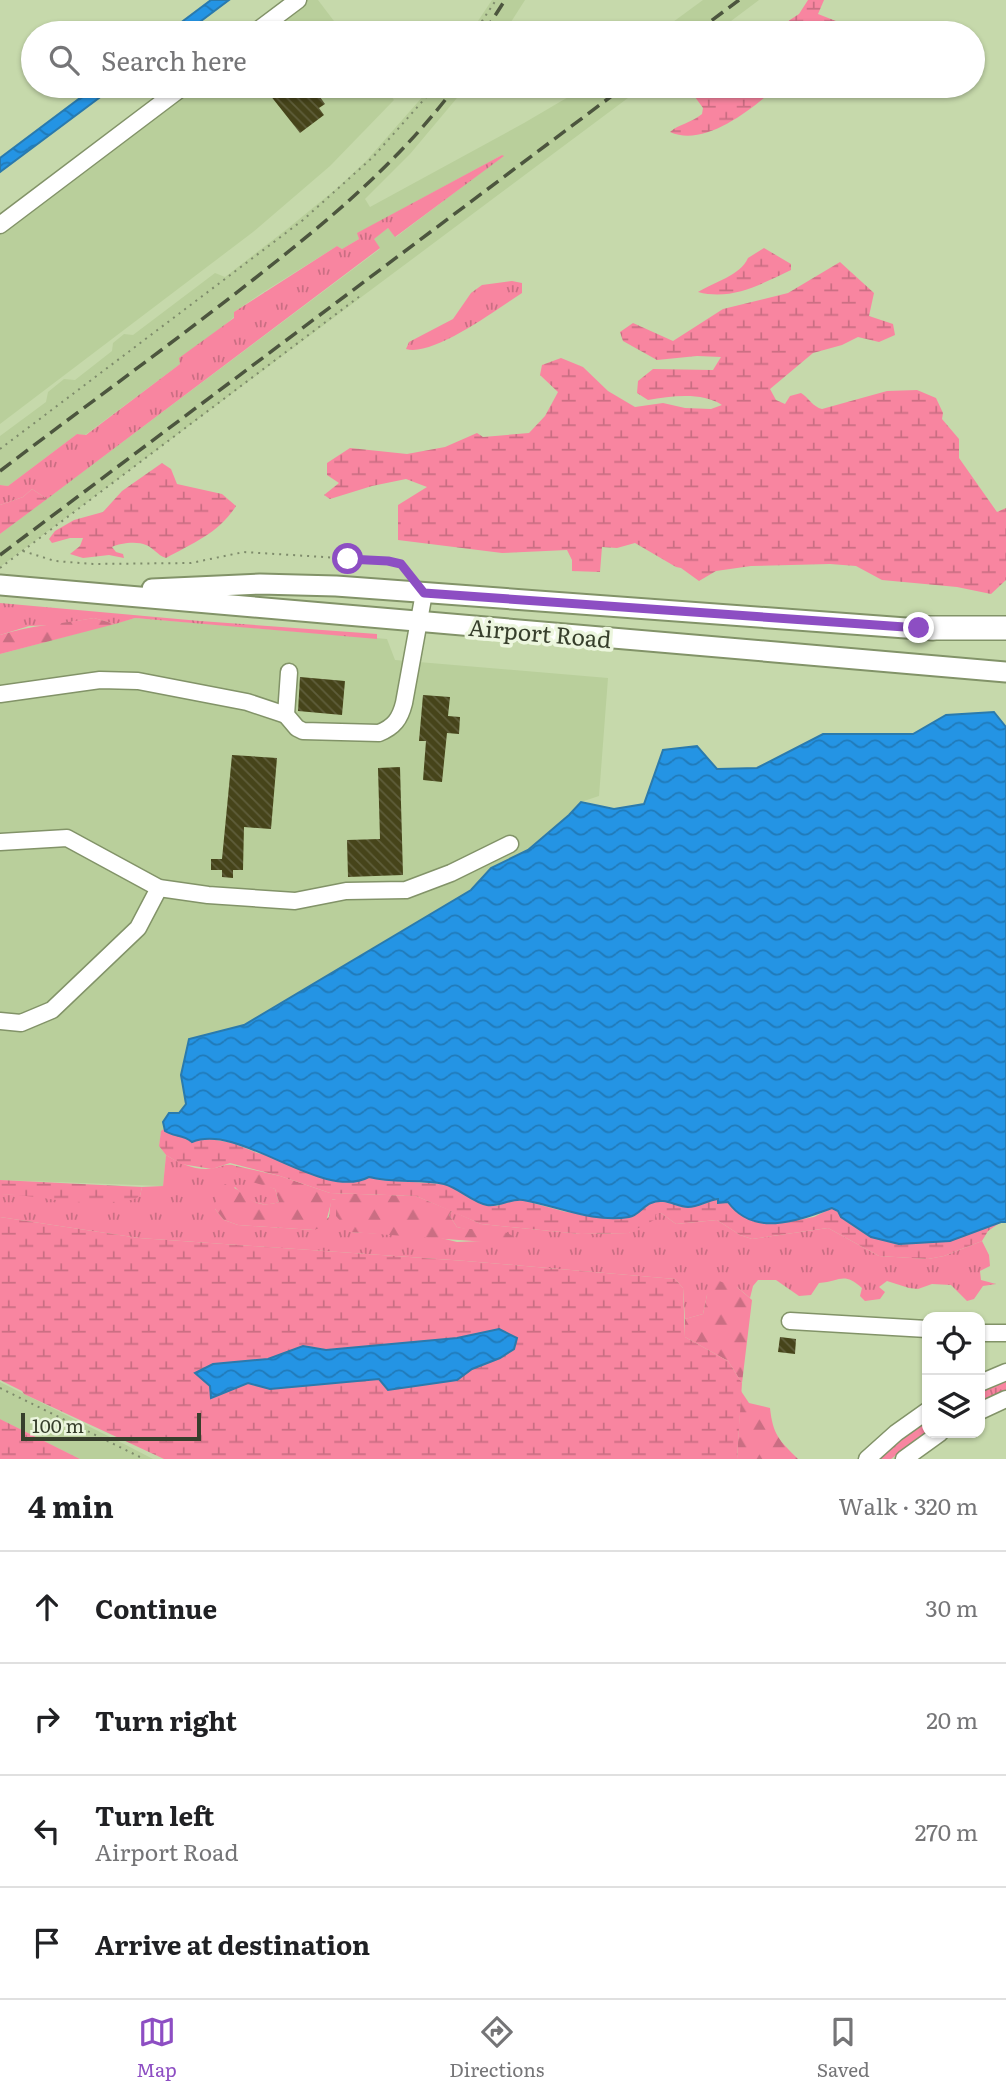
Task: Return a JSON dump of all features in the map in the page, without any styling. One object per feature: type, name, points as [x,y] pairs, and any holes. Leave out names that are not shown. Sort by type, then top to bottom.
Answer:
[{"type":"highway","points":[[919,628],[1006,628]]},
{"type":"main road","name":"Airport Road","points":[[74,592],[260,584],[919,628],[1006,639]]},
{"type":"main road","name":"Airport Road","points":[[0,585],[1006,672]]},
{"type":"main road","points":[[627,640],[631,608]]},
{"type":"street","points":[[270,21],[297,0]]},
{"type":"street","points":[[0,225],[168,98]]},
{"type":"street","points":[[0,694],[100,680],[138,681],[247,702],[286,715],[296,728],[303,731],[379,733],[389,729],[402,711],[424,593]]},
{"type":"street","points":[[286,715],[289,672]]},
{"type":"street","points":[[0,842],[67,838],[159,888],[208,895],[295,901],[346,891],[406,890],[451,873],[510,844]]},
{"type":"street","points":[[0,1021],[21,1023],[52,1010],[138,928],[159,888]]},
{"type":"street","points":[[790,1321],[922,1329]]},
{"type":"street","points":[[985,1332],[1006,1333]]},
{"type":"street","points":[[985,1381],[1006,1372]]},
{"type":"street","points":[[985,1409],[1006,1399]]},
{"type":"street","points":[[867,1459],[922,1415]]},
{"type":"street","points":[[904,1459],[933,1438]]},
{"type":"path","points":[[482,21],[496,0]]},
{"type":"path","points":[[0,449],[303,220],[373,157],[425,98]]},
{"type":"path","points":[[0,568],[360,296]]},
{"type":"path","points":[[22,551],[55,561],[93,564],[191,564],[244,552],[388,561],[401,564],[424,593]]},
{"type":"path","points":[[0,1388],[144,1459]]},
{"type":"shaded area","points":[[305,0],[318,0],[334,21],[276,21]]},
{"type":"shaded area","points":[[492,0],[525,0],[512,21],[478,21]]},
{"type":"shaded area","points":[[703,0],[759,0],[731,21],[674,21]]},
{"type":"shaded area","points":[[175,98],[394,100],[330,166],[253,232],[0,424],[0,230]]},
{"type":"shaded area","points":[[421,98],[457,98],[410,154],[365,199],[370,207],[567,98],[628,98],[0,567],[0,534],[380,249],[373,239],[388,228],[396,237],[503,156],[358,233],[359,239],[342,249],[337,246],[262,293],[234,312],[234,317],[180,364],[85,435],[77,434],[8,486],[0,485],[0,436],[46,402],[48,392],[64,379],[75,380],[112,351],[113,343],[124,334],[133,335],[215,273],[225,277],[336,189],[366,161]]},
{"type":"shaded area","points":[[135,618],[387,639],[395,660],[608,678],[599,796],[581,802],[528,850],[491,868],[471,890],[244,1025],[189,1039],[184,1092],[186,1104],[183,1110],[163,1122],[164,1129],[161,1132],[159,1146],[166,1155],[163,1186],[0,1180],[0,654]]},
{"type":"shaded area","points":[[0,1382],[153,1459],[80,1459],[0,1419]]},
{"type":"green space","points":[[808,0],[824,0],[818,14],[836,21],[788,21],[799,14]]},
{"type":"green space","points":[[696,98],[763,98],[728,123],[713,130],[684,136],[670,132],[698,117],[703,108]]},
{"type":"green space","points":[[504,156],[395,237],[388,228],[374,239],[380,248],[47,499],[32,489],[23,497],[0,505],[0,485],[8,486],[77,434],[86,435],[180,364],[179,358],[234,318],[234,312],[337,246],[342,249],[359,239],[357,233]]},
{"type":"green space","points":[[764,248],[791,264],[791,270],[734,293],[698,292],[739,270],[748,258]]},
{"type":"green space","points":[[840,262],[874,293],[869,316],[893,324],[895,335],[879,342],[858,337],[842,345],[813,353],[770,389],[776,400],[785,404],[790,396],[801,393],[822,409],[887,391],[917,390],[936,398],[943,413],[942,419],[959,439],[959,458],[997,512],[1006,508],[1006,580],[991,594],[957,587],[882,580],[856,566],[830,564],[751,566],[716,571],[699,581],[635,543],[617,548],[602,547],[600,572],[572,571],[572,560],[567,550],[502,553],[398,540],[398,505],[427,487],[406,479],[330,499],[324,495],[339,483],[327,475],[327,463],[350,448],[407,454],[445,447],[477,433],[483,437],[529,433],[545,416],[558,392],[540,375],[542,365],[561,358],[583,367],[608,391],[635,407],[663,403],[685,408],[711,409],[722,405],[696,397],[677,396],[648,400],[637,393],[638,381],[653,369],[713,370],[721,357],[697,356],[657,360],[623,341],[620,332],[633,323],[673,341],[723,309],[788,293]]},
{"type":"green space","points":[[512,281],[522,283],[522,293],[481,320],[432,346],[418,350],[406,349],[409,342],[453,319],[471,293],[482,285]]},
{"type":"green space","points":[[162,463],[171,469],[177,484],[222,494],[236,506],[213,530],[166,558],[149,546],[133,543],[112,547],[123,554],[124,558],[109,555],[83,558],[70,554],[80,546],[83,538],[52,543],[49,539],[55,531],[74,520],[103,512],[122,491]]},
{"type":"green space","points":[[32,489],[47,499],[0,534],[0,505],[23,497]]},
{"type":"green space","points":[[0,603],[377,634],[377,639],[135,618],[115,624],[94,618],[29,626],[0,635]]},
{"type":"green space","points":[[94,618],[115,624],[0,654],[0,635]]},
{"type":"green space","points":[[164,1129],[233,1143],[257,1153],[381,1180],[445,1184],[497,1206],[510,1200],[522,1200],[566,1212],[632,1217],[651,1203],[665,1200],[678,1205],[701,1205],[714,1199],[781,1223],[814,1217],[832,1208],[871,1237],[950,1241],[1001,1222],[988,1231],[982,1241],[944,1256],[928,1259],[879,1256],[828,1228],[752,1239],[740,1235],[717,1220],[676,1224],[661,1213],[657,1213],[654,1220],[629,1233],[581,1234],[481,1224],[416,1196],[330,1193],[230,1163],[212,1169],[181,1164],[166,1155],[159,1146],[161,1131]]},
{"type":"green space","points":[[166,1155],[196,1168],[236,1166],[236,1173],[275,1189],[279,1202],[260,1204],[235,1187],[215,1209],[224,1220],[238,1225],[314,1230],[329,1217],[331,1199],[336,1200],[350,1232],[437,1237],[457,1242],[482,1241],[482,1230],[457,1227],[449,1215],[452,1211],[481,1224],[581,1234],[629,1233],[656,1212],[676,1224],[717,1220],[740,1235],[752,1239],[828,1228],[879,1256],[928,1259],[944,1256],[982,1241],[989,1255],[990,1266],[980,1271],[981,1280],[996,1284],[983,1286],[974,1299],[967,1301],[951,1285],[932,1284],[918,1289],[887,1281],[879,1287],[885,1292],[880,1299],[865,1301],[860,1296],[862,1288],[846,1279],[819,1283],[811,1295],[799,1296],[776,1280],[758,1280],[753,1286],[750,1298],[737,1287],[707,1295],[703,1314],[685,1319],[683,1288],[675,1279],[139,1238],[0,1217],[0,1194],[140,1196],[142,1187],[163,1186]]},
{"type":"green space","points":[[236,1166],[280,1176],[330,1193],[416,1196],[452,1211],[449,1215],[457,1227],[508,1233],[514,1237],[515,1244],[350,1232],[336,1216],[336,1200],[332,1199],[325,1226],[314,1230],[238,1225],[224,1220],[215,1209],[217,1192],[225,1184],[261,1204],[279,1202],[275,1189],[239,1178]]},
{"type":"green space","points":[[0,1180],[142,1187],[140,1196],[127,1201],[92,1203],[0,1194]]},
{"type":"green space","points":[[0,1217],[139,1238],[675,1279],[683,1288],[685,1337],[728,1361],[742,1383],[737,1459],[164,1459],[24,1394],[0,1380]],"holes":[[[499,1329],[500,1358],[472,1369],[457,1380],[388,1389],[380,1379],[270,1389],[248,1383],[211,1398],[210,1386],[196,1374],[214,1364],[268,1359],[303,1346],[326,1350],[457,1338]]]},
{"type":"green space","points":[[719,1281],[737,1287],[752,1300],[742,1383],[728,1361],[685,1337],[685,1319],[703,1314],[707,1295]]},
{"type":"green space","points":[[1006,1381],[1006,1392],[985,1400],[985,1389]]},
{"type":"green space","points":[[741,1391],[749,1403],[770,1408],[778,1436],[798,1459],[737,1459]]},
{"type":"green space","points":[[0,1419],[80,1459],[0,1459]]},
{"type":"green space","points":[[922,1423],[922,1435],[891,1459],[877,1459]]},
{"type":"water","points":[[211,0],[229,0],[201,21],[183,21]]},
{"type":"water","points":[[80,98],[99,98],[0,172],[0,158]]},
{"type":"water","points":[[994,712],[1006,727],[1006,1222],[950,1241],[899,1244],[871,1237],[832,1208],[791,1221],[764,1223],[739,1213],[728,1202],[718,1203],[718,1199],[688,1207],[656,1201],[632,1216],[602,1218],[523,1200],[487,1205],[450,1186],[435,1182],[369,1177],[350,1182],[328,1179],[233,1143],[211,1139],[192,1142],[165,1131],[163,1122],[169,1113],[179,1113],[186,1104],[181,1075],[189,1039],[244,1025],[471,890],[491,868],[528,850],[581,802],[614,809],[644,804],[663,750],[697,746],[717,769],[757,768],[823,734],[913,734],[946,715]]},
{"type":"water","points":[[499,1329],[517,1338],[514,1349],[500,1358],[472,1369],[457,1380],[388,1390],[379,1379],[270,1389],[248,1383],[211,1398],[210,1386],[195,1373],[213,1364],[268,1359],[303,1346],[326,1350],[457,1338]]},
{"type":"building","points":[[272,98],[321,98],[325,104],[319,108],[324,115],[300,133]]},
{"type":"building","points":[[300,677],[345,681],[342,715],[298,711]]},
{"type":"building","points":[[423,695],[450,697],[448,716],[460,717],[459,734],[447,733],[442,782],[423,780],[426,741],[419,741]]},
{"type":"building","points":[[232,755],[277,758],[271,829],[244,827],[243,870],[233,870],[233,878],[222,877],[222,870],[211,870],[211,859],[222,859]]},
{"type":"building","points":[[400,767],[403,875],[348,877],[347,840],[380,839],[378,768]]},
{"type":"building","points":[[780,1337],[796,1339],[795,1354],[778,1352]]},
{"type":"railway","points":[[492,21],[505,0]]},
{"type":"railway","points":[[711,21],[739,0]]},
{"type":"railway","points":[[0,471],[191,328],[309,235],[386,165],[447,98]]},
{"type":"railway","points":[[0,555],[609,98]]},
{"type":"route","points":[[348,559],[401,564],[424,593],[919,628]]}]
